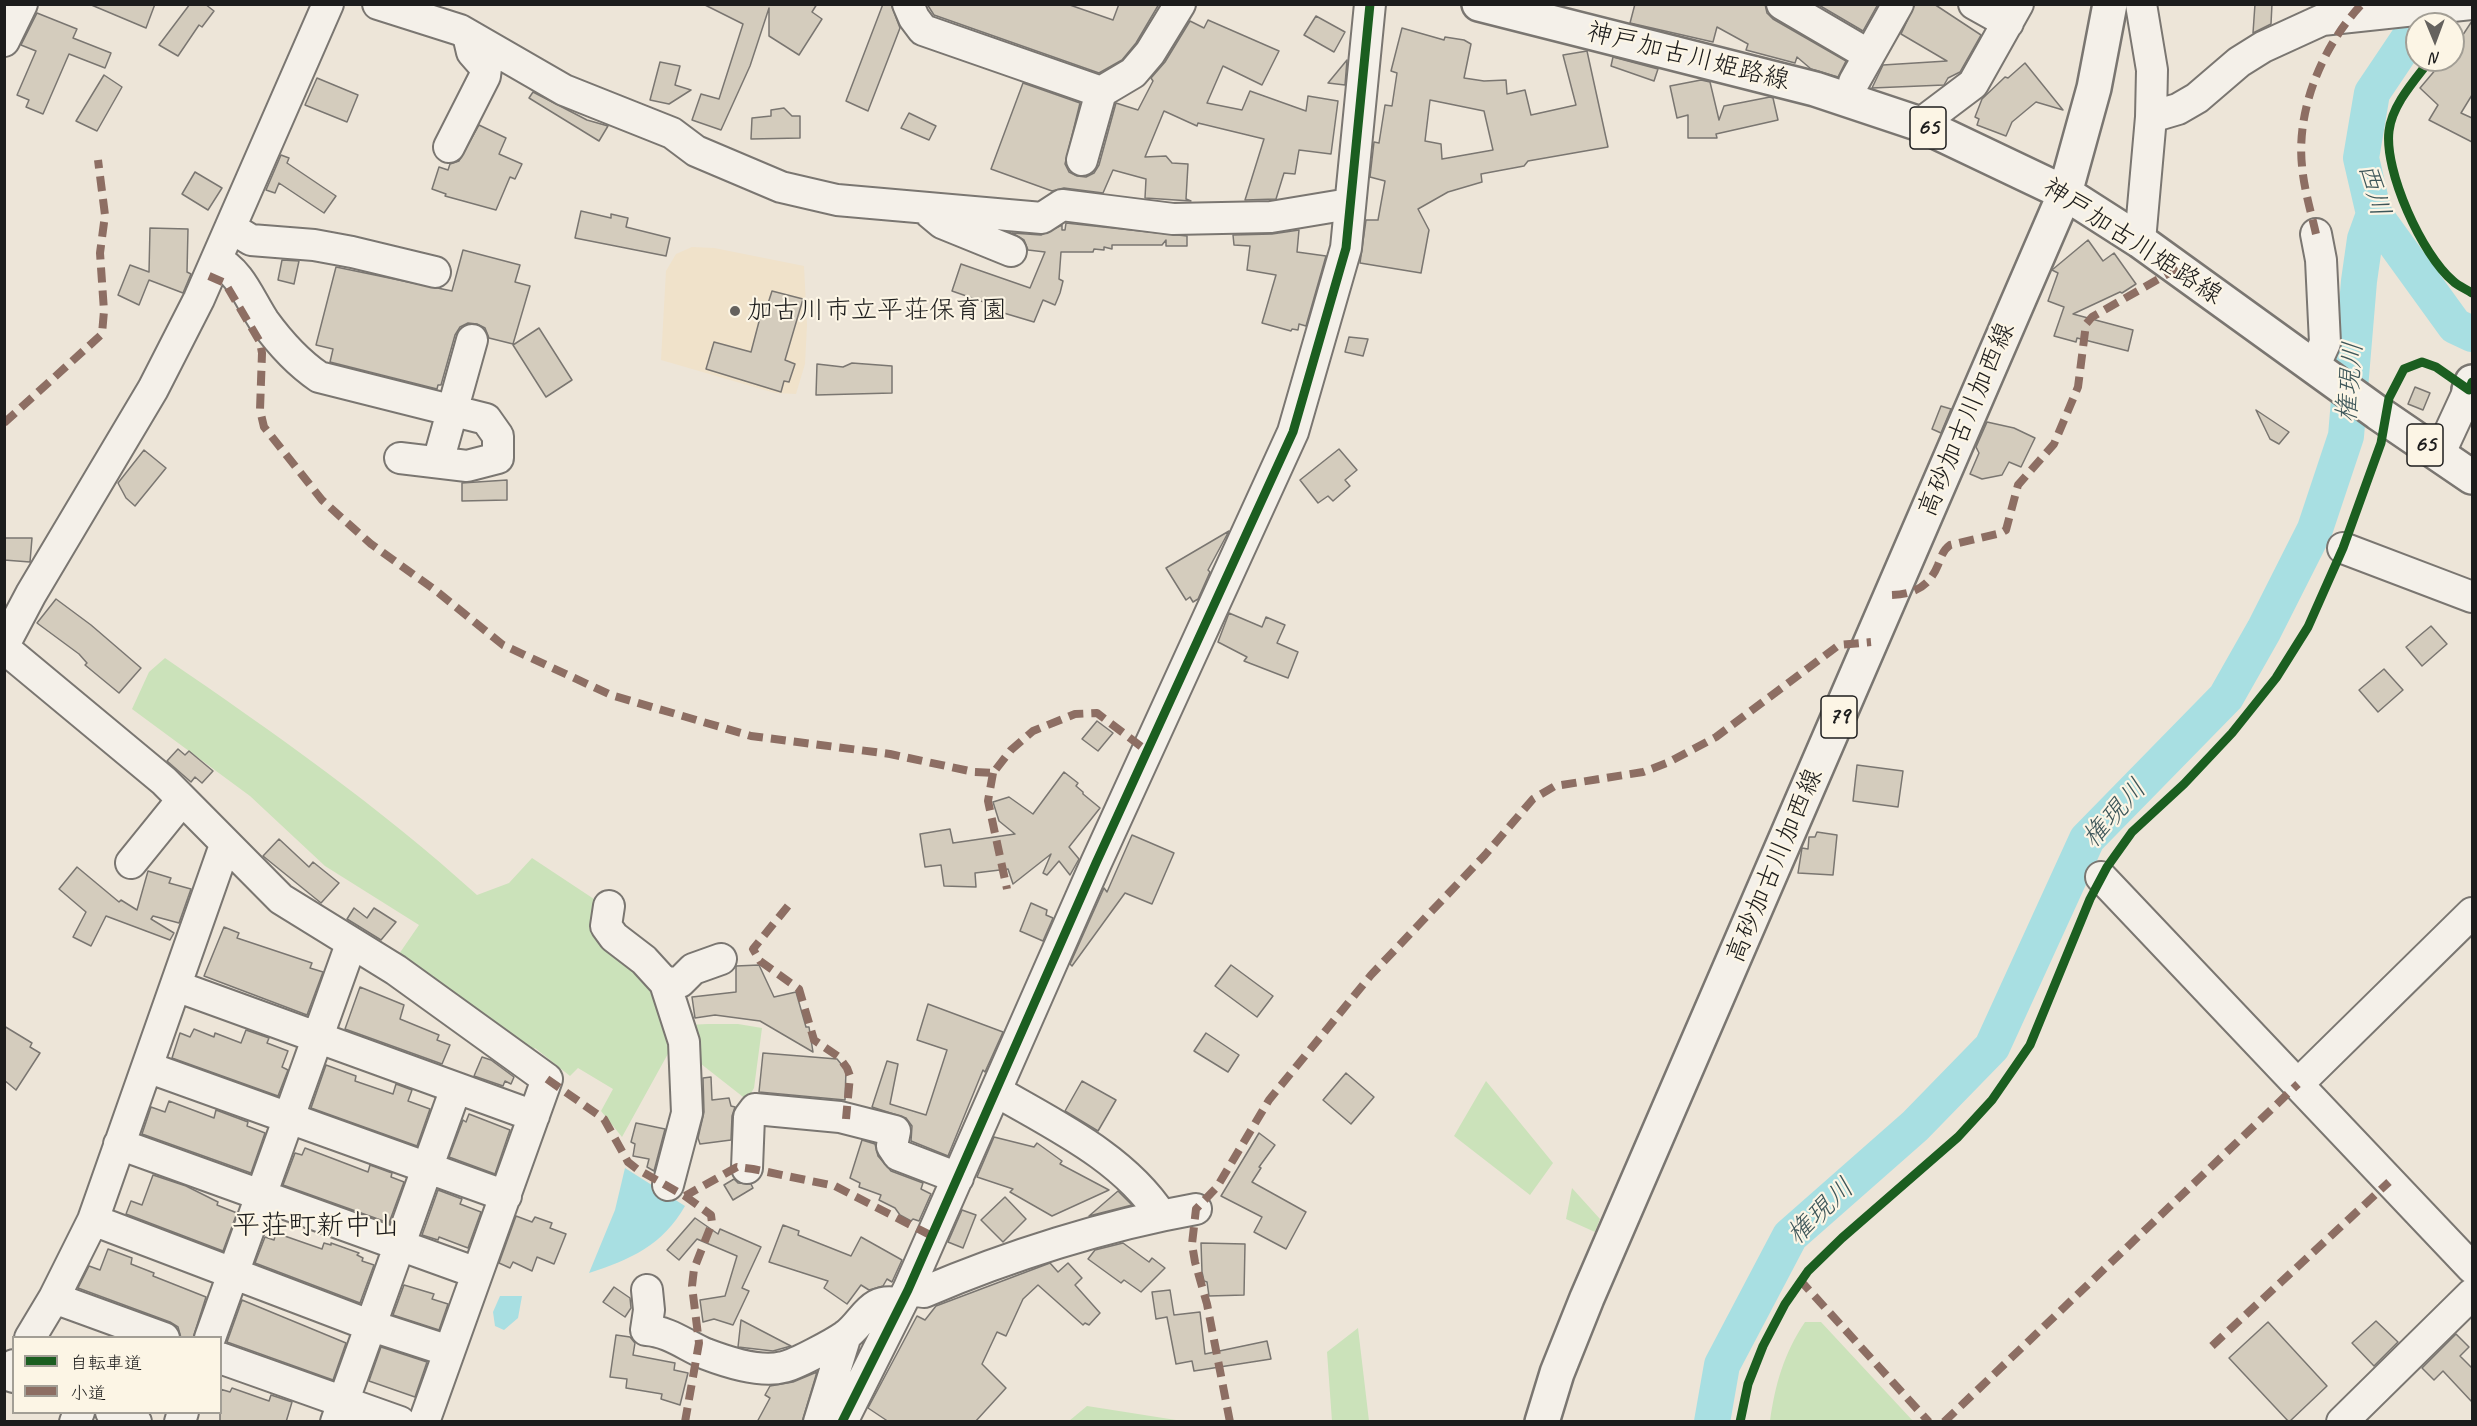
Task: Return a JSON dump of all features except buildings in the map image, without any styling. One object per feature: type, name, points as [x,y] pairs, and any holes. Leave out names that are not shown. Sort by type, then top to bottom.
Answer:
[{"type":"main road","name":"神戸加古川姫路線","points":[[1479,4],[1815,89],[1920,124],[2065,193],[2140,241],[2378,413],[2472,477]]},
{"type":"main road","name":"高砂加古川加西線","points":[[1542,1422],[1557,1372],[1587,1298],[2065,193],[2094,87],[2110,4]]},
{"type":"street","points":[[4,41],[22,4]]},
{"type":"street","points":[[328,4],[231,228],[153,389],[31,594],[4,646],[164,781],[281,899],[396,970],[547,1079],[424,1422]]},
{"type":"street","points":[[378,4],[468,35],[564,90],[672,133],[696,151],[781,187],[837,200],[1042,218],[1062,205],[1173,219],[1271,217],[1349,204]]},
{"type":"street","points":[[908,4],[923,30],[1101,92]]},
{"type":"street","points":[[1082,160],[1101,92],[1133,73],[1150,53],[1180,4]]},
{"type":"street","points":[[842,1422],[904,1297],[1096,863],[1293,432],[1346,248],[1370,4]]},
{"type":"street","points":[[1782,4],[1869,55]]},
{"type":"street","points":[[1854,82],[1898,4]]},
{"type":"street","points":[[1920,124],[1973,84],[2013,14],[1974,4]]},
{"type":"street","points":[[2140,241],[2151,117],[2152,70],[2141,4]]},
{"type":"street","points":[[2151,117],[2178,109],[2197,98],[2263,46],[2322,20],[2471,4]]},
{"type":"street","points":[[449,147],[486,76],[486,68],[472,52],[468,35]]},
{"type":"street","points":[[927,207],[928,212],[942,223],[1011,251]]},
{"type":"street","points":[[231,228],[251,240],[323,247],[435,272]]},
{"type":"street","points":[[2316,234],[2321,260],[2325,343],[2318,370]]},
{"type":"street","points":[[216,260],[229,267],[265,322],[299,363],[320,377],[486,419],[498,436],[498,458],[467,466],[400,458]]},
{"type":"street","points":[[438,462],[472,340]]},
{"type":"street","points":[[2439,455],[2471,386]]},
{"type":"street","points":[[2343,548],[2472,597]]},
{"type":"street","points":[[131,863],[182,800]]},
{"type":"street","points":[[31,1336],[54,1298],[93,1220],[225,845]]},
{"type":"street","points":[[2101,878],[2472,1268]]},
{"type":"street","points":[[609,906],[606,926],[665,983],[684,1042],[687,1113],[668,1185]]},
{"type":"street","points":[[2298,1084],[2472,913]]},
{"type":"street","points":[[211,1336],[351,944]]},
{"type":"street","points":[[665,983],[680,982],[693,969],[722,959]]},
{"type":"street","points":[[176,986],[534,1116]]},
{"type":"street","points":[[147,1067],[506,1196]]},
{"type":"street","points":[[339,1412],[456,1088]]},
{"type":"street","points":[[996,1090],[1089,1146],[1149,1197],[1161,1215]]},
{"type":"street","points":[[747,1168],[749,1116],[755,1109],[840,1117],[895,1131],[892,1146],[898,1155],[958,1178]]},
{"type":"street","points":[[119,1144],[477,1273]]},
{"type":"street","points":[[819,1422],[846,1335],[857,1321],[881,1303],[924,1292],[1009,1258],[1161,1215],[1196,1209]]},
{"type":"street","points":[[93,1220],[369,1325],[449,1351]]},
{"type":"street","points":[[647,1290],[649,1310],[646,1330],[691,1345],[705,1353],[751,1366],[783,1367],[846,1335]]},
{"type":"street","points":[[2342,1422],[2472,1294]]},
{"type":"street","points":[[54,1298],[158,1336]]},
{"type":"street","points":[[222,1359],[339,1412],[400,1422]]},
{"type":"street","points":[[114,1414],[136,1422]]},
{"type":"shaded area","name":"加古川市立平荘保育園","points":[[692,247],[714,248],[804,266],[807,325],[805,364],[796,394],[775,393],[661,360],[666,271],[676,254]]},
{"type":"green space","points":[[165,658],[286,742],[364,801],[403,831],[477,895],[509,883],[532,858],[603,905],[657,985],[675,1041],[622,1137],[601,1111],[613,1089],[578,1068],[570,1076],[535,1048],[528,1056],[399,954],[419,925],[325,866],[250,796],[132,709],[149,672]]},
{"type":"green space","points":[[738,1024],[762,1028],[754,1088],[747,1100],[696,1060],[686,1025]]},
{"type":"green space","points":[[1486,1081],[1553,1163],[1530,1195],[1454,1136]]},
{"type":"green space","points":[[1572,1188],[1600,1219],[1595,1232],[1566,1219]]},
{"type":"green space","points":[[1805,1322],[1821,1322],[1913,1421],[1770,1421],[1782,1370],[1791,1345]]},
{"type":"green space","points":[[1358,1328],[1369,1421],[1332,1421],[1327,1352]]},
{"type":"green space","points":[[1087,1406],[1176,1420],[1176,1421],[1069,1421]]},
{"type":"water","points":[[625,1168],[685,1206],[676,1220],[656,1241],[618,1263],[589,1273],[615,1210]]},
{"type":"water","points":[[500,1296],[522,1296],[518,1318],[504,1330],[495,1326],[493,1312]]},
{"type":"waterway","name":"西川","points":[[2405,44],[2372,93],[2361,158],[2374,214],[2455,326],[2472,334]]},
{"type":"waterway","name":"権現川","points":[[1712,1422],[1722,1365],[1790,1236],[1915,1126],[1992,1047],[2087,839],[2226,697],[2264,630],[2315,529],[2346,436],[2359,281],[2365,239],[2374,214]]},
{"type":"marked path","points":[[2316,234],[2303,175],[2301,144],[2303,122],[2315,79],[2324,58],[2348,20],[2362,4]]},
{"type":"marked path","points":[[4,423],[102,334],[104,311],[100,253],[105,215],[98,160]]},
{"type":"marked path","points":[[1892,595],[1914,591],[1925,584],[1934,573],[1944,551],[1950,545],[2006,530],[2018,485],[2054,444],[2078,387],[2086,324],[2092,317],[2178,268]]},
{"type":"marked path","points":[[209,276],[225,283],[260,342],[262,353],[260,410],[264,427],[322,500],[371,544],[435,590],[503,645],[611,695],[751,736],[890,754],[974,772],[993,773],[1011,750],[1033,731],[1075,714],[1097,713],[1147,751]]},
{"type":"marked path","points":[[1230,1422],[1207,1304],[1192,1244],[1196,1209],[1217,1187],[1269,1100],[1371,975],[1485,855],[1533,799],[1555,786],[1643,772],[1667,763],[1716,737],[1839,645],[1871,642]]},
{"type":"marked path","points":[[993,773],[988,801],[1007,889]]},
{"type":"marked path","points":[[788,906],[753,949],[760,961],[799,989],[814,1040],[839,1057],[847,1068],[850,1076],[846,1119]]},
{"type":"marked path","points":[[547,1079],[604,1119],[628,1162],[685,1196],[737,1167],[753,1169],[835,1186],[932,1236]]},
{"type":"marked path","points":[[1944,1422],[2298,1084]]},
{"type":"marked path","points":[[2212,1346],[2389,1182]]},
{"type":"marked path","points":[[685,1196],[711,1215],[712,1223],[694,1269],[692,1286],[699,1343],[685,1422]]},
{"type":"marked path","points":[[1799,1279],[1929,1422]]},
{"type":"cycle path","points":[[842,1422],[908,1290],[1096,863],[1293,432],[1346,248],[1370,4]]},
{"type":"cycle path","points":[[2421,72],[2405,94],[2391,121],[2389,148],[2393,168],[2408,211],[2429,252],[2453,281],[2472,293]]},
{"type":"cycle path","points":[[1740,1422],[1748,1384],[1763,1346],[1785,1304],[1808,1271],[1842,1238],[1958,1137],[1992,1100],[2030,1045],[2090,899],[2107,867],[2132,832],[2184,784],[2232,733],[2276,678],[2308,627],[2343,548],[2381,443],[2389,398],[2404,369],[2422,362],[2436,367],[2469,390],[2472,382]]},
{"type":"place","name":"加古川市立平荘保育園","points":[[735,311]]},
{"type":"district","name":"平荘町新中山","points":[[316,1227]]}]
